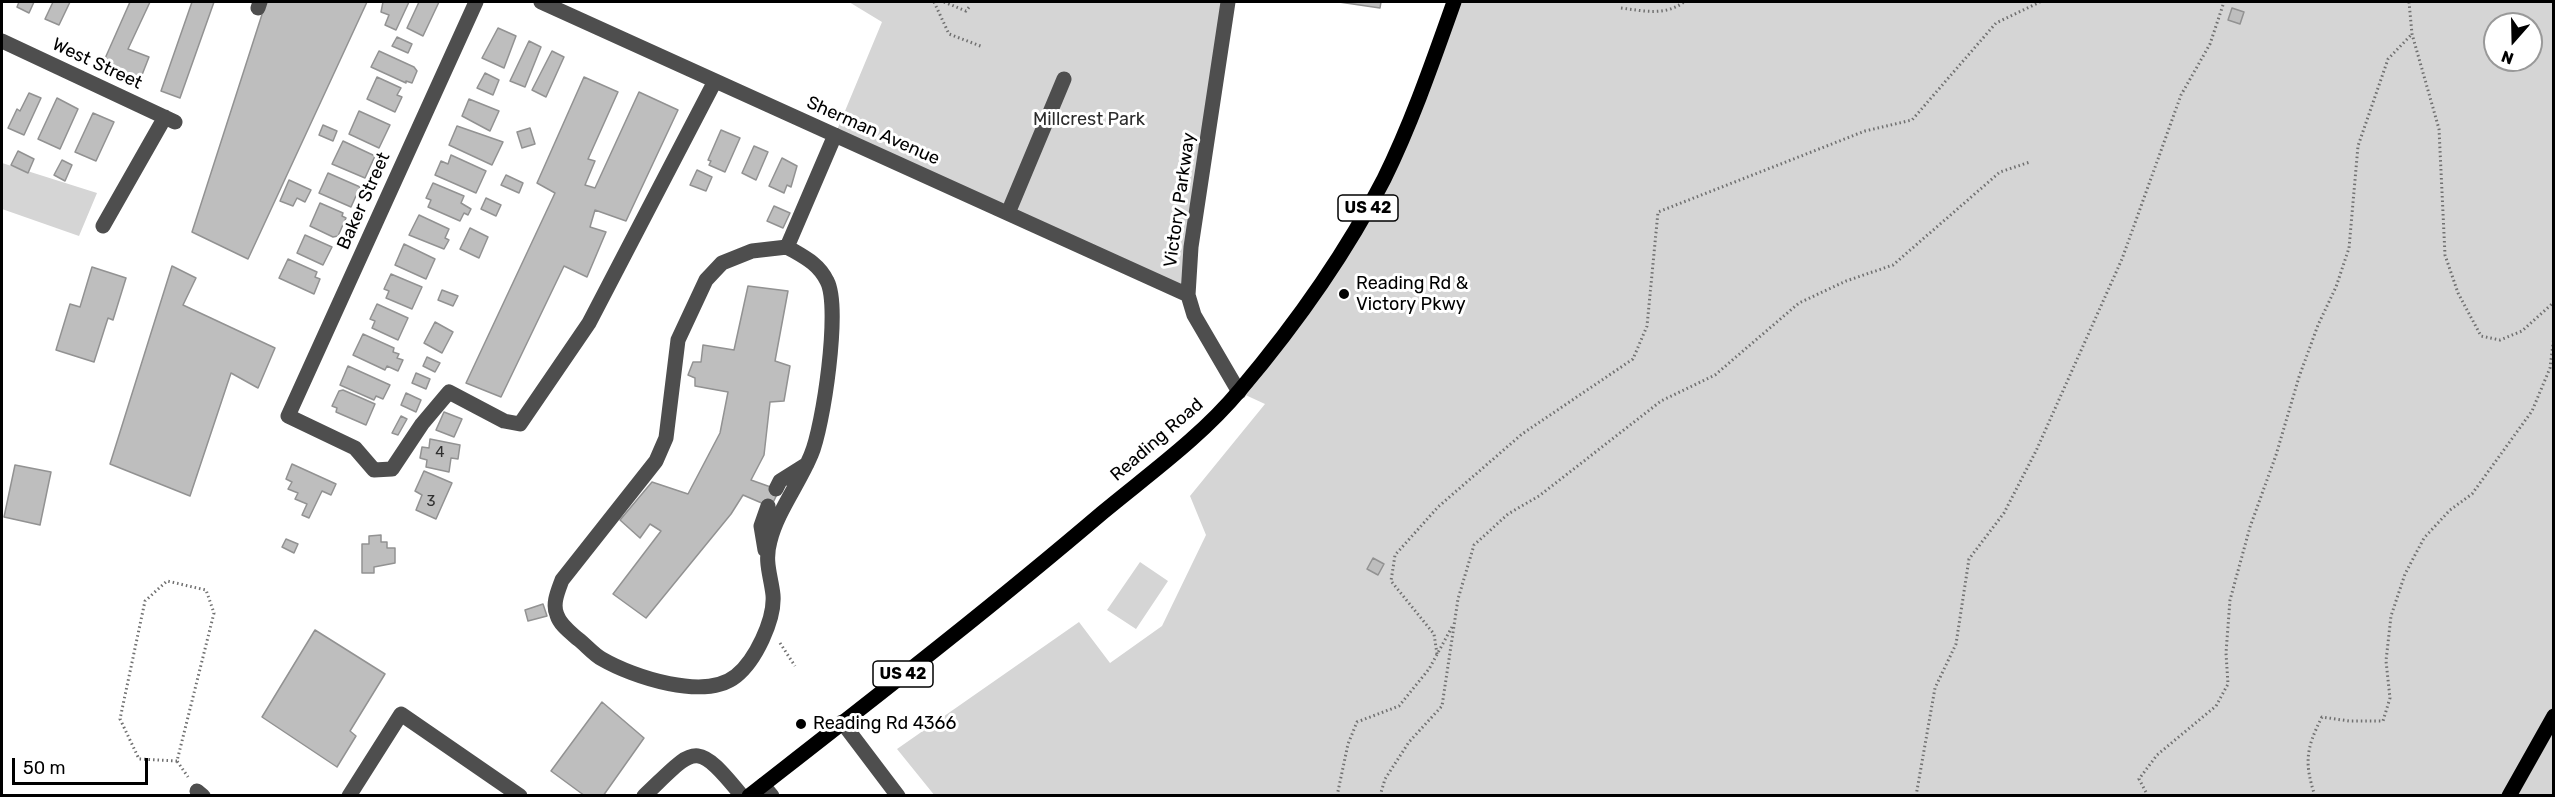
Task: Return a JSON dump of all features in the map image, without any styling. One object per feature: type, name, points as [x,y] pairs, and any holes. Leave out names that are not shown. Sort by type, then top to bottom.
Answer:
[{"type":"main road","name":"Reading Road","points":[[748,795],[767,790],[842,722],[1058,551],[1204,427],[1239,392],[1303,310],[1339,258],[1362,219],[1384,178],[1410,120],[1454,2]]},
{"type":"main road","points":[[2509,795],[2553,716]]},
{"type":"street","name":"Baker Street","points":[[476,2],[288,416],[355,448],[374,470],[392,469],[422,424],[449,392],[504,421],[520,424],[589,323],[715,81]]},
{"type":"street","name":"Sherman Avenue","points":[[541,2],[1188,296]]},
{"type":"street","name":"Victory Parkway","points":[[1228,2],[1191,248],[1188,296],[1194,315],[1239,392]]},
{"type":"street","name":"West Street","points":[[2,41],[170,119],[103,226]]},
{"type":"street","points":[[1008,213],[1064,79]]},
{"type":"street","points":[[787,247],[835,135]]},
{"type":"street","points":[[766,559],[770,539],[819,435],[834,310],[829,283],[817,264],[787,247],[752,251],[722,263],[706,280],[678,340],[666,438],[656,461],[562,580],[555,597],[556,615],[565,628],[601,658],[630,673],[691,688],[712,686],[734,678],[750,663],[767,625],[773,596],[766,559],[761,526],[768,506]]},
{"type":"street","points":[[776,489],[780,481],[807,464]]},
{"type":"street","points":[[349,795],[400,714],[520,795]]},
{"type":"street","points":[[842,722],[898,795]]},
{"type":"street","points":[[644,795],[686,756],[699,755],[713,761],[742,795]]},
{"type":"path","points":[[934,2],[949,34],[983,47]]},
{"type":"path","points":[[944,2],[966,10],[970,6]]},
{"type":"path","points":[[1621,8],[1650,12],[1673,10],[1684,2]]},
{"type":"path","points":[[1437,654],[1434,634],[1391,581],[1395,555],[1438,507],[1522,434],[1633,359],[1647,326],[1658,212],[1864,131],[1912,120],[1996,23],[2040,2]]},
{"type":"path","points":[[1916,795],[1935,688],[1956,644],[1969,559],[2004,513],[2036,451],[2122,259],[2181,95],[2210,44],[2224,2]]},
{"type":"path","points":[[2409,2],[2412,34],[2439,129],[2445,255],[2458,293],[2481,336],[2500,340],[2522,331],[2553,302]]},
{"type":"path","points":[[2148,795],[2139,779],[2157,755],[2216,706],[2228,684],[2226,653],[2230,600],[2250,527],[2276,455],[2299,377],[2318,325],[2336,287],[2349,248],[2358,146],[2388,59],[2412,34]]},
{"type":"path","points":[[1380,795],[1385,779],[1409,742],[1442,706],[1454,623],[1474,546],[1508,514],[1539,496],[1661,400],[1715,375],[1799,303],[1846,281],[1893,265],[2000,172],[2030,162]]},
{"type":"path","points":[[2315,795],[2307,771],[2310,741],[2322,717],[2349,722],[2383,721],[2390,698],[2386,661],[2391,616],[2405,574],[2424,538],[2450,510],[2472,494],[2532,411],[2550,368],[2553,336]]},
{"type":"path","points":[[177,761],[139,759],[120,719],[145,601],[167,581],[206,590],[214,613],[177,761],[200,794]]},
{"type":"path","points":[[1337,795],[1348,744],[1357,722],[1399,706],[1429,669],[1454,623]]},
{"type":"path","points":[[767,625],[776,629],[781,647],[795,666]]},
{"type":"green space","name":"Millcrest Park","points":[[849,2],[1228,2],[1188,295],[835,135],[882,22]]},
{"type":"green space","points":[[1454,2],[2553,2],[2553,795],[935,796],[897,749],[1079,622],[1110,663],[1162,626],[1206,535],[1190,496],[1265,404],[1239,392],[1362,219]]},
{"type":"green space","points":[[2,163],[97,193],[79,236],[2,209]]},
{"type":"green space","points":[[1140,562],[1168,581],[1136,629],[1107,610]]},
{"type":"building","points":[[19,2],[34,2],[29,13],[17,7]]},
{"type":"building","points":[[53,2],[70,2],[59,25],[45,19]]},
{"type":"building","points":[[130,2],[150,2],[128,49],[149,57],[140,80],[103,63]]},
{"type":"building","points":[[192,2],[214,2],[180,98],[161,91]]},
{"type":"building","points":[[266,2],[367,2],[248,259],[192,232]]},
{"type":"building","points":[[383,2],[409,2],[396,30],[385,25],[389,15],[381,12]]},
{"type":"building","points":[[419,2],[439,2],[423,36],[407,28]]},
{"type":"building","points":[[1339,2],[1381,2],[1380,8]]},
{"type":"building","points":[[2232,8],[2244,12],[2240,24],[2228,20]]},
{"type":"building","points":[[498,28],[516,36],[504,68],[482,58]]},
{"type":"building","points":[[397,37],[412,44],[408,53],[392,46]]},
{"type":"building","points":[[529,41],[541,47],[525,87],[510,81]]},
{"type":"building","points":[[379,51],[414,67],[417,71],[412,83],[406,81],[406,83],[371,67]]},
{"type":"building","points":[[552,51],[564,57],[546,97],[532,90]]},
{"type":"building","points":[[485,73],[499,80],[493,95],[477,88]]},
{"type":"building","points":[[377,77],[401,88],[397,95],[402,97],[395,112],[367,99]]},
{"type":"building","points":[[584,77],[618,92],[588,159],[595,161],[585,185],[595,188],[639,92],[678,110],[626,221],[595,210],[590,227],[606,232],[587,277],[564,266],[501,397],[466,383],[555,193],[537,183]]},
{"type":"building","points":[[29,93],[41,98],[24,135],[8,128],[17,109],[20,111]]},
{"type":"building","points":[[57,98],[78,109],[60,149],[38,139]]},
{"type":"building","points":[[469,99],[499,111],[490,131],[462,116]]},
{"type":"building","points":[[359,111],[390,125],[379,148],[349,134]]},
{"type":"building","points":[[93,113],[114,122],[96,161],[75,152]]},
{"type":"building","points":[[323,125],[337,131],[333,141],[319,135]]},
{"type":"building","points":[[457,126],[503,142],[492,165],[449,145]]},
{"type":"building","points":[[530,128],[535,144],[522,148],[517,132]]},
{"type":"building","points":[[721,130],[740,138],[725,172],[709,165],[711,161],[708,160]]},
{"type":"building","points":[[343,141],[375,156],[365,178],[332,164]]},
{"type":"building","points":[[754,146],[768,152],[756,180],[742,173]]},
{"type":"building","points":[[18,151],[34,159],[28,173],[11,165]]},
{"type":"building","points":[[451,155],[486,171],[476,193],[435,175],[441,161],[448,164]]},
{"type":"building","points":[[782,158],[797,166],[791,187],[787,185],[784,193],[769,186]]},
{"type":"building","points":[[62,160],[72,165],[65,181],[54,175]]},
{"type":"building","points":[[697,170],[712,177],[706,191],[690,185]]},
{"type":"building","points":[[328,173],[360,187],[351,207],[319,193]]},
{"type":"building","points":[[506,175],[523,183],[519,193],[501,185]]},
{"type":"building","points":[[289,180],[311,190],[305,202],[297,198],[293,206],[280,201]]},
{"type":"building","points":[[433,183],[464,196],[461,203],[471,209],[468,215],[464,213],[460,221],[428,207],[431,200],[426,198]]},
{"type":"building","points":[[486,198],[501,205],[496,216],[481,209]]},
{"type":"building","points":[[320,203],[343,213],[342,216],[346,218],[338,236],[333,237],[310,226]]},
{"type":"building","points":[[774,206],[790,213],[783,228],[767,221]]},
{"type":"building","points":[[419,215],[449,229],[445,238],[449,240],[444,249],[409,235]]},
{"type":"building","points":[[470,228],[488,237],[479,258],[460,249]]},
{"type":"building","points":[[305,235],[332,247],[323,265],[297,253]]},
{"type":"building","points":[[404,244],[435,259],[426,279],[395,265]]},
{"type":"building","points":[[288,259],[317,272],[315,277],[320,279],[314,294],[279,278]]},
{"type":"building","points":[[172,266],[196,278],[183,305],[275,348],[258,388],[231,373],[190,496],[110,464]]},
{"type":"building","points":[[92,267],[126,278],[113,320],[108,318],[94,362],[56,350],[70,304],[80,307]]},
{"type":"building","points":[[391,274],[422,287],[412,309],[386,298],[389,291],[384,289]]},
{"type":"building","points":[[748,286],[788,291],[775,361],[790,366],[784,401],[770,402],[764,455],[751,480],[779,490],[771,507],[743,495],[731,514],[646,618],[613,594],[661,531],[650,524],[640,538],[620,520],[652,482],[688,494],[720,433],[728,392],[695,386],[695,378],[688,375],[693,362],[701,362],[703,345],[734,350]]},
{"type":"building","points":[[442,290],[458,296],[453,306],[438,300]]},
{"type":"building","points":[[377,304],[408,318],[398,340],[372,328],[375,321],[370,319]]},
{"type":"building","points":[[435,322],[453,332],[442,353],[424,343]]},
{"type":"building","points":[[363,334],[394,348],[393,352],[399,354],[397,358],[403,360],[398,371],[387,366],[385,370],[353,355]]},
{"type":"building","points":[[427,357],[440,363],[435,372],[423,366]]},
{"type":"building","points":[[348,366],[390,385],[383,399],[376,396],[374,400],[340,385]]},
{"type":"building","points":[[416,373],[430,379],[426,389],[412,383]]},
{"type":"building","points":[[343,390],[375,404],[366,425],[336,412],[337,408],[332,406],[339,391]]},
{"type":"building","points":[[406,393],[421,400],[416,412],[401,405]]},
{"type":"building","points":[[444,412],[462,419],[454,437],[436,430]]},
{"type":"building","points":[[401,416],[407,419],[398,435],[392,433]]},
{"type":"building","points":[[430,439],[460,445],[458,459],[451,458],[449,472],[426,467],[427,460],[420,458],[422,447],[429,448]]},
{"type":"building","points":[[292,464],[336,484],[331,495],[322,491],[309,518],[302,515],[307,504],[295,499],[298,493],[288,489],[292,482],[286,479]]},
{"type":"building","points":[[15,465],[51,472],[40,525],[4,517]]},
{"type":"building","points":[[424,471],[452,483],[436,519],[416,510],[422,495],[415,491]]},
{"type":"building","points":[[381,535],[381,542],[387,542],[387,548],[395,548],[395,563],[374,567],[374,573],[362,573],[362,544],[369,544],[369,536]]},
{"type":"building","points":[[286,539],[298,544],[294,553],[282,547]]},
{"type":"building","points":[[1373,558],[1384,564],[1378,575],[1367,569]]},
{"type":"building","points":[[543,604],[547,616],[528,621],[525,610]]},
{"type":"building","points":[[315,630],[385,674],[350,731],[356,736],[337,767],[262,717]]},
{"type":"building","points":[[602,702],[644,738],[603,796],[585,796],[551,771]]},
{"type":"place","name":"Reading Rd & Victory Pkwy","points":[[1344,294]]},
{"type":"place","name":"Reading Rd 4366","points":[[801,724]]}]
